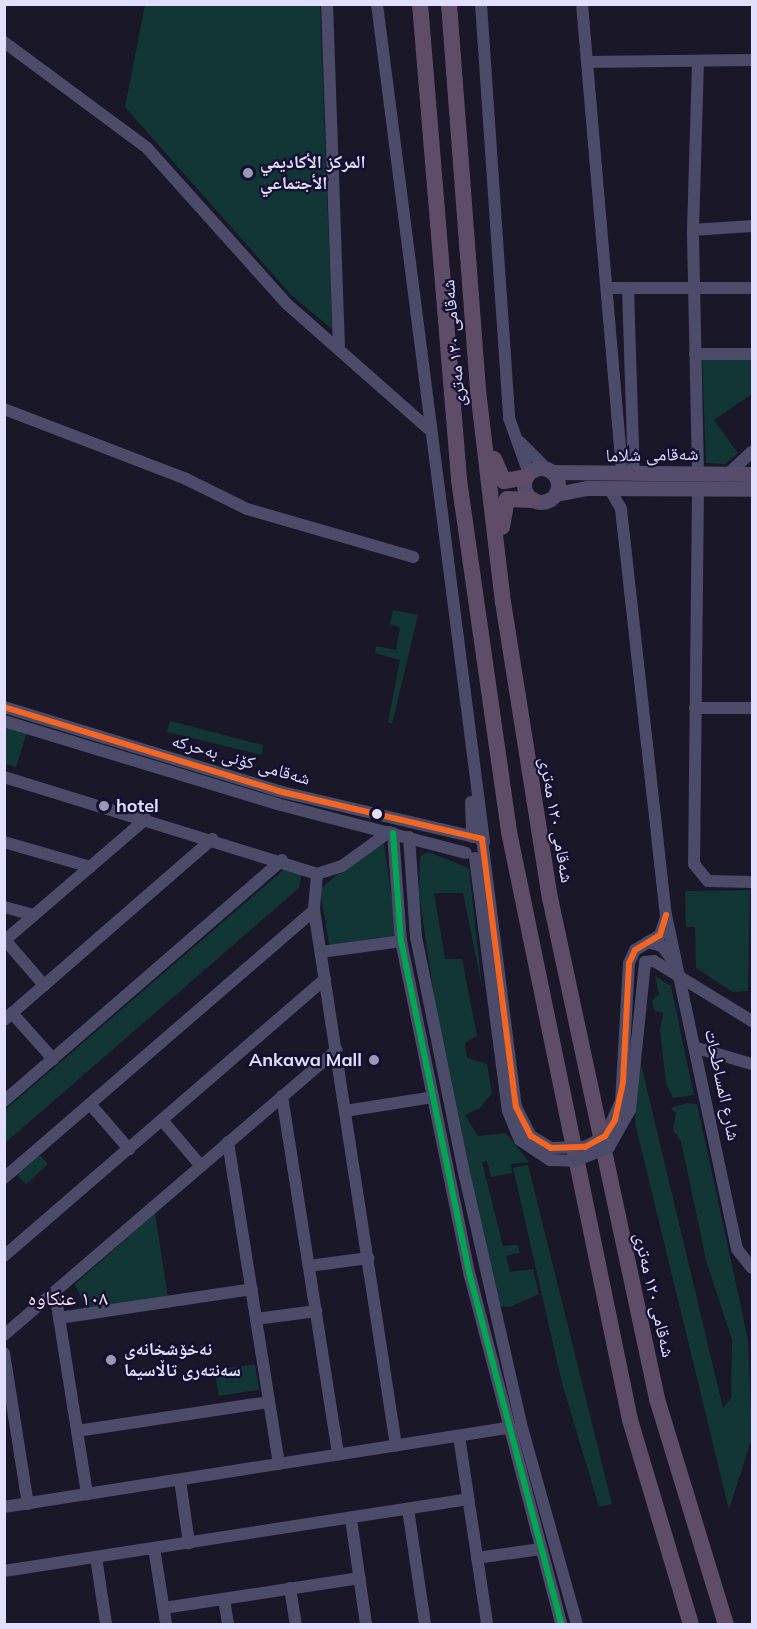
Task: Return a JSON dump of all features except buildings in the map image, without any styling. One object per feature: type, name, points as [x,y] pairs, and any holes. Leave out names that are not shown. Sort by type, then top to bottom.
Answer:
[{"type":"highway","name":"شەقامی ١٢٠ مەتری","points":[[420,4],[449,382],[491,720],[552,1063],[645,1470],[689,1624]]},
{"type":"highway","name":"شەقامی ١٢٠ مەتری","points":[[449,4],[481,416],[501,582],[568,994],[657,1399],[726,1624]]},
{"type":"highway","points":[[481,416],[499,477],[513,483],[527,476]]},
{"type":"highway","points":[[501,582],[503,506],[515,496],[533,500]]},
{"type":"main road","name":"شەقامی شلاما","points":[[527,476],[549,470],[630,479],[698,482],[753,489]]},
{"type":"main road","points":[[549,470],[557,480],[556,494]]},
{"type":"main road","name":"شەقامی شلاما","points":[[698,482],[728,474],[753,474]]},
{"type":"main road","points":[[527,476],[526,492],[533,500]]},
{"type":"main road","name":"شەقامی شلاما","points":[[533,500],[548,501],[556,494],[609,488],[630,479]]},
{"type":"street","points":[[327,4],[339,349]]},
{"type":"street","points":[[377,4],[471,771],[475,846],[516,1107],[531,1136],[551,1154],[607,1142],[630,1110],[642,969],[671,936]]},
{"type":"street","points":[[481,4],[512,437],[527,476]]},
{"type":"street","points":[[582,4],[608,288],[630,479]]},
{"type":"street","points":[[4,42],[147,147],[287,304],[429,429]]},
{"type":"street","points":[[587,62],[753,60]]},
{"type":"street","points":[[698,61],[693,230],[698,482],[694,864],[708,881],[753,882]]},
{"type":"street","points":[[693,230],[753,226]]},
{"type":"street","points":[[608,288],[753,288]]},
{"type":"street","points":[[628,288],[630,479],[627,502],[628,562]]},
{"type":"street","points":[[695,354],[753,354]]},
{"type":"street","points":[[509,394],[517,438],[549,470]]},
{"type":"street","points":[[4,410],[184,478],[247,508],[413,557]]},
{"type":"street","points":[[728,474],[753,452]]},
{"type":"street","points":[[609,488],[620,503],[628,562]]},
{"type":"street","name":"شارع المساطحات","points":[[628,562],[666,915],[697,1048],[737,1249],[753,1268]]},
{"type":"street","name":"شەقامی کۆنی بەحرکە","points":[[4,707],[278,791],[475,846]]},
{"type":"street","points":[[695,708],[753,708]]},
{"type":"street","name":"شەقامی کۆنی بەحرکە","points":[[4,722],[277,804],[409,837],[475,846]]},
{"type":"street","points":[[4,777],[282,860],[317,874],[342,866],[391,833]]},
{"type":"street","points":[[44,985],[5,941],[146,819]]},
{"type":"street","points":[[391,833],[401,941],[470,1276],[507,1428],[561,1624]]},
{"type":"street","points":[[409,837],[408,864],[416,937],[486,1273],[521,1424],[577,1624]]},
{"type":"street","points":[[53,1059],[8,1016],[212,839]]},
{"type":"street","points":[[4,842],[90,867]]},
{"type":"street","points":[[4,1101],[282,860]]},
{"type":"street","points":[[393,864],[408,864]]},
{"type":"street","points":[[317,874],[314,910],[396,1446]]},
{"type":"street","points":[[4,907],[34,915]]},
{"type":"street","points":[[4,1178],[314,910]]},
{"type":"street","points":[[657,952],[666,915]]},
{"type":"street","points":[[321,952],[401,941]]},
{"type":"street","points":[[657,952],[677,970],[753,1022]]},
{"type":"street","points":[[607,1142],[621,1102],[629,963],[657,952]]},
{"type":"street","points":[[4,1256],[325,979]]},
{"type":"street","points":[[697,1048],[753,1064]]},
{"type":"street","points":[[4,1335],[336,1050]]},
{"type":"street","points":[[282,1096],[338,1455]]},
{"type":"street","points":[[345,1111],[433,1097]]},
{"type":"street","points":[[90,1104],[129,1149]]},
{"type":"street","points":[[162,1120],[201,1166]]},
{"type":"street","points":[[228,1142],[279,1464]]},
{"type":"street","points":[[309,1266],[368,1258]]},
{"type":"street","points":[[470,1276],[486,1273]]},
{"type":"street","points":[[59,1318],[252,1289]]},
{"type":"street","points":[[56,1292],[87,1494]]},
{"type":"street","points":[[256,1319],[316,1311]]},
{"type":"street","points":[[4,1353],[28,1504]]},
{"type":"street","points":[[77,1431],[269,1402]]},
{"type":"street","points":[[4,1507],[507,1428]]},
{"type":"street","points":[[459,1436],[487,1624]]},
{"type":"street","points":[[180,1480],[189,1543]]},
{"type":"street","points":[[4,1571],[351,1519],[468,1499]]},
{"type":"street","points":[[408,1509],[425,1624]]},
{"type":"street","points":[[351,1519],[366,1624]]},
{"type":"street","points":[[154,1548],[166,1624]]},
{"type":"street","points":[[477,1558],[540,1549]]},
{"type":"street","points":[[96,1557],[106,1624]]},
{"type":"street","points":[[164,1608],[360,1578]]},
{"type":"street","points":[[290,1588],[296,1624]]},
{"type":"street","points":[[224,1599],[228,1624]]},
{"type":"green space","points":[[145,5],[320,5],[332,329],[292,296],[125,107]]},
{"type":"green space","points":[[702,357],[752,359],[752,394],[714,420],[738,453],[725,464],[706,463]]},
{"type":"green space","points":[[393,610],[418,615],[392,724],[388,722],[400,660],[375,653],[376,646],[396,650],[400,628],[390,624]]},
{"type":"green space","points":[[170,721],[263,745],[262,755],[167,732]]},
{"type":"green space","points":[[4,725],[27,732],[16,767],[5,764]]},
{"type":"green space","points":[[383,837],[397,935],[329,945],[320,889]]},
{"type":"green space","points":[[428,852],[469,868],[482,987],[463,893],[434,893],[445,959],[462,959],[477,1036],[465,1043],[467,1058],[487,1064],[492,1093],[480,1108],[465,1115],[478,1136],[506,1133],[529,1162],[511,1164],[512,1173],[491,1177],[487,1161],[482,1162],[503,1246],[518,1245],[520,1253],[506,1256],[510,1272],[533,1269],[539,1294],[510,1307],[498,1306],[439,1030],[419,894],[420,856]]},
{"type":"green space","points":[[288,866],[302,872],[299,888],[5,1143],[5,1110]]},
{"type":"green space","points":[[750,890],[748,991],[733,992],[696,968],[695,927],[686,927],[685,891]]},
{"type":"green space","points":[[655,976],[671,986],[694,1095],[673,1098],[666,1083],[660,1030],[663,1013],[654,1010],[652,1001],[659,994]]},
{"type":"green space","points":[[640,1060],[723,1408],[731,1398],[732,1340],[706,1260],[681,1141],[673,1130],[676,1113],[671,1108],[687,1103],[697,1104],[748,1339],[752,1437],[729,1510],[635,1123]]},
{"type":"green space","points":[[35,1150],[48,1164],[26,1184],[13,1170]]},
{"type":"green space","points":[[528,1165],[612,1504],[599,1507],[562,1383],[513,1168]]},
{"type":"green space","points":[[155,1213],[168,1297],[87,1311],[75,1284]]},
{"type":"green space","points":[[255,1364],[259,1390],[219,1396],[215,1370]]},
{"type":"transit line","points":[[4,707],[278,791],[482,839],[516,1107],[531,1136],[551,1148],[585,1147],[605,1136],[615,1120],[623,1082],[629,963],[635,950],[660,935],[666,915]]},
{"type":"transit line","points":[[393,833],[401,941],[470,1276],[561,1624]]},
{"type":"place","name":"المركز الأكاديمي الأجتماعي","points":[[248,173]]},
{"type":"place","name":"hotel","points":[[104,806]]},
{"type":"place","name":"Ankawa Mall","points":[[374,1060]]},
{"type":"place","name":"نەخۆشخانەی سەنتەری تاڵاسیما","points":[[111,1360]]},
{"type":"district","name":"١٠٨ عنکاوە","points":[[68,1297]]}]
